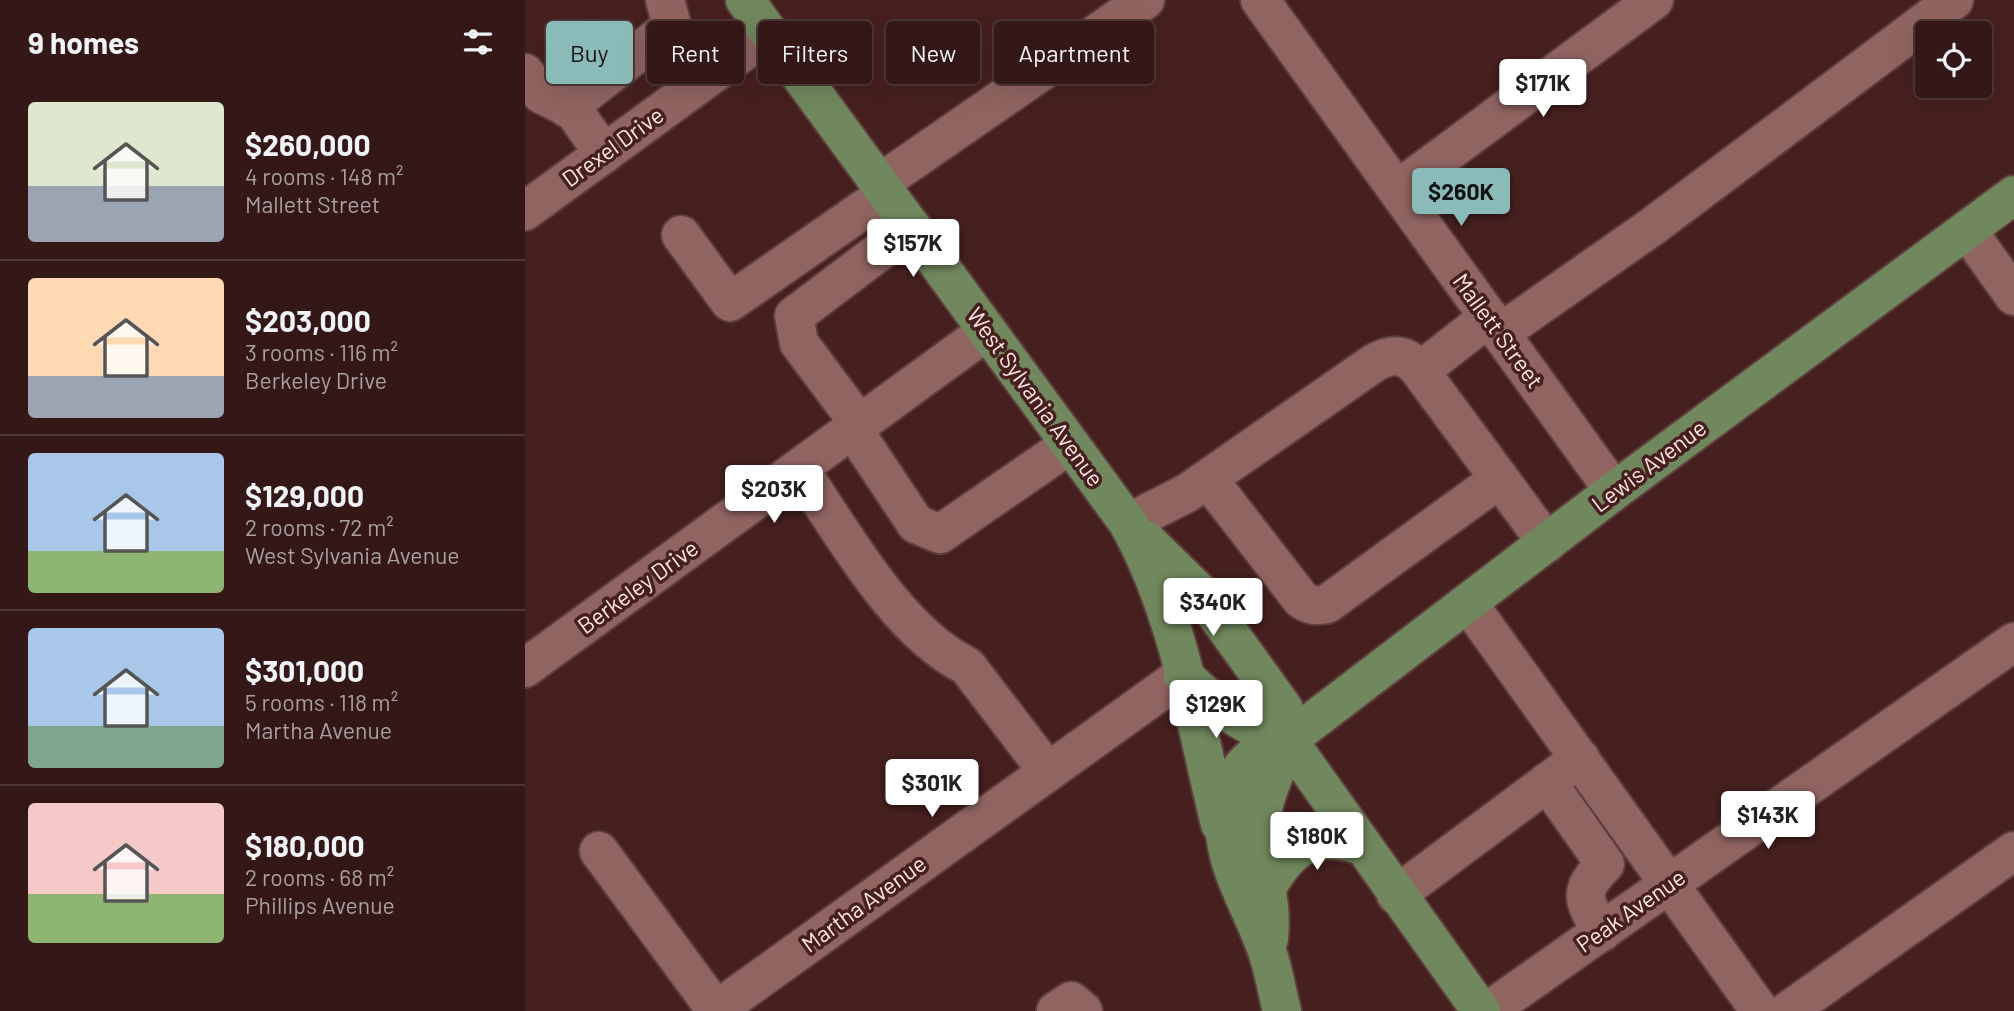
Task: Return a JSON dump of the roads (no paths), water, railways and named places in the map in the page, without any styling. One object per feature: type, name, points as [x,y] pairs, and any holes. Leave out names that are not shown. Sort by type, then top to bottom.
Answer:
[{"type":"main road","name":"West Sylvania Avenue","points":[[745,0],[760,21]]},
{"type":"main road","name":"West Sylvania Avenue","points":[[807,84],[1128,523],[1147,557],[1183,675],[1234,876],[1267,953]]},
{"type":"main road","name":"Lewis Avenue","points":[[1223,836],[1227,799],[1236,773],[1265,747],[1287,740],[1614,491],[2014,195]]},
{"type":"main road","name":"West Sylvania Avenue","points":[[1128,523],[1202,595],[1252,664],[1284,709],[1287,740],[1481,1011]]},
{"type":"main road","points":[[1183,675],[1252,664]]},
{"type":"main road","points":[[1183,675],[1203,694],[1251,729],[1287,740],[1262,808],[1260,841],[1271,913],[1267,953],[1282,1011]]},
{"type":"main road","points":[[1268,886],[1282,862],[1296,848],[1338,838],[1362,846]]},
{"type":"street","points":[[567,108],[667,30],[671,22],[666,0]]},
{"type":"street","points":[[681,235],[730,302],[883,188],[1145,0]]},
{"type":"street","name":"Mallett Street","points":[[1260,0],[1614,491]]},
{"type":"street","points":[[1397,190],[1654,0]]},
{"type":"street","points":[[1420,370],[1653,226],[1954,0]]},
{"type":"street","name":"Drexel Drive","points":[[525,211],[758,41]]},
{"type":"street","points":[[525,73],[541,94],[573,110],[604,154]]},
{"type":"street","points":[[912,227],[794,316],[799,343],[857,428],[916,524],[940,534],[1069,445]]},
{"type":"street","points":[[1967,230],[2014,296]]},
{"type":"street","name":"Berkeley Drive","points":[[525,668],[987,331]]},
{"type":"street","points":[[1128,523],[1187,493],[1387,355],[1400,355],[1412,360],[1420,370],[1546,543]]},
{"type":"street","points":[[800,470],[862,561],[902,612],[947,656],[967,666],[1048,772]]},
{"type":"street","points":[[1208,479],[1301,599],[1310,606],[1317,606],[1327,604],[1499,478]]},
{"type":"street","points":[[1468,603],[1761,1011]]},
{"type":"street","name":"Peak Avenue","points":[[1488,1011],[2014,642]]},
{"type":"street","name":"Martha Avenue","points":[[716,1011],[1183,675]]},
{"type":"street","points":[[1396,895],[1580,758]]},
{"type":"street","points":[[1547,782],[1605,864]]},
{"type":"street","points":[[599,851],[716,1011]]},
{"type":"street","points":[[1789,1011],[2014,851]]},
{"type":"street","points":[[1602,932],[1586,905],[1584,894],[1587,883],[1605,864],[1648,853]]},
{"type":"street","points":[[1056,1011],[1071,1001],[1083,1011]]}]
